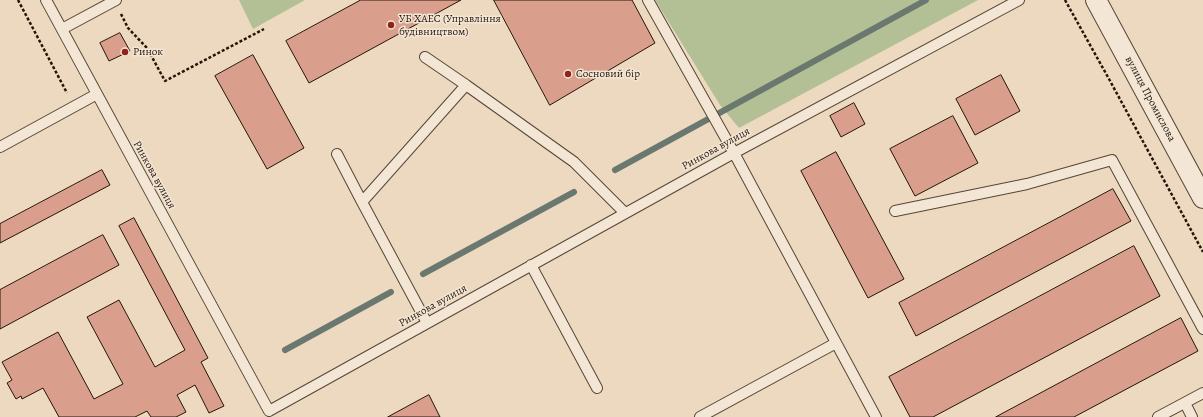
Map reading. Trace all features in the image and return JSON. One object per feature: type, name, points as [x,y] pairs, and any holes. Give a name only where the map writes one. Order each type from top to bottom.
[{"type":"street","name":"вулиця Промислова","points":[[1096,0],[1203,198]]},
{"type":"lane","name":"Ринкова вулиця","points":[[46,0],[270,414],[427,323],[625,213],[1019,0]]},
{"type":"lane","points":[[648,0],[720,127],[876,417]]},
{"type":"lane","points":[[62,29],[115,1]]},
{"type":"lane","points":[[425,56],[574,162],[625,213]]},
{"type":"lane","points":[[362,202],[466,85]]},
{"type":"lane","points":[[0,147],[97,94]]},
{"type":"lane","points":[[337,154],[427,323]]},
{"type":"lane","points":[[895,211],[1027,184],[1112,160],[1203,330]]},
{"type":"lane","points":[[531,265],[597,388]]},
{"type":"lane","points":[[700,417],[836,343]]},
{"type":"lane","points":[[1158,417],[1203,393]]},
{"type":"lane","points":[[1185,403],[1192,417]]},
{"type":"path","points":[[18,0],[74,106]]},
{"type":"path","points":[[1065,0],[1203,252]]},
{"type":"path","points":[[115,1],[128,28],[147,48],[165,81],[264,29]]},
{"type":"green space","points":[[239,0],[305,0],[253,29]]},
{"type":"green space","points":[[655,0],[978,0],[739,128],[720,105]]},
{"type":"building","points":[[361,0],[461,0],[309,83],[286,41]]},
{"type":"building","name":"Сосновий бір","points":[[494,0],[632,0],[655,43],[550,105]]},
{"type":"building","points":[[120,33],[130,51],[109,61],[100,43]]},
{"type":"building","points":[[253,55],[304,148],[267,169],[215,76]]},
{"type":"building","points":[[1001,75],[1020,111],[975,135],[956,99]]},
{"type":"building","points":[[854,103],[865,124],[841,137],[830,116]]},
{"type":"building","points":[[953,116],[978,163],[915,196],[890,149]]},
{"type":"building","points":[[836,152],[904,279],[868,298],[801,171]]},
{"type":"building","points":[[102,170],[110,185],[0,243],[0,224]]},
{"type":"building","points":[[1113,189],[1131,221],[916,336],[899,303]]},
{"type":"building","points":[[134,218],[208,358],[201,362],[224,406],[209,413],[195,385],[177,395],[186,412],[176,417],[151,417],[147,411],[135,417],[59,417],[43,388],[22,399],[21,396],[16,399],[7,383],[12,380],[2,362],[58,332],[94,399],[123,384],[87,317],[119,300],[155,367],[185,350],[119,226]]},
{"type":"building","points":[[103,235],[119,265],[0,329],[0,290]]},
{"type":"building","points":[[1134,246],[1160,296],[933,417],[910,417],[889,377]]},
{"type":"building","points":[[1181,318],[1198,351],[1074,417],[996,417]]},
{"type":"building","points":[[429,395],[440,417],[388,417]]},
{"type":"waterway","points":[[615,170],[926,0]]},
{"type":"waterway","points":[[423,274],[574,192]]},
{"type":"waterway","points":[[285,350],[391,292]]},
{"type":"place","name":"УБ ХАЕС (Управління будівництвом)","points":[[391,25]]},
{"type":"place","name":"Ринок","points":[[125,52]]},
{"type":"place","name":"Сосновий бір","points":[[568,74]]}]
